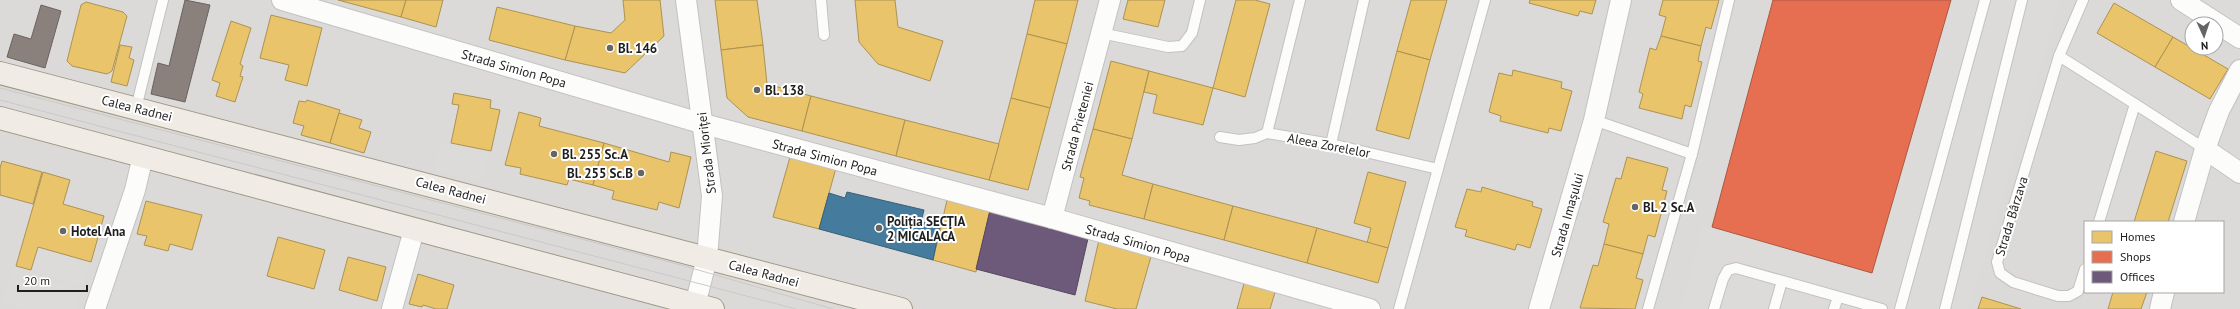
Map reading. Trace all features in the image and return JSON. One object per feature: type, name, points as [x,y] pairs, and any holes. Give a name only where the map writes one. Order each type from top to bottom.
[{"type":"main road","name":"Calea Radnei","points":[[0,73],[901,309]]},
{"type":"main road","points":[[0,118],[700,308]]},
{"type":"street","name":"Strada Simion Popa","points":[[282,0],[704,124],[1052,218],[1370,309]]},
{"type":"street","name":"Strada Mioriței","points":[[686,0],[704,124],[712,196],[707,258],[700,308]]},
{"type":"street","name":"Strada Prieteniei","points":[[1052,218],[1110,0]]},
{"type":"street","name":"Strada Imașului","points":[[1539,309],[1594,120],[1621,0]]},
{"type":"street","points":[[2181,0],[2203,6],[2240,38]]},
{"type":"street","points":[[2184,221],[2205,149],[2219,111],[2240,70]]},
{"type":"street","points":[[2205,149],[2240,173]]},
{"type":"street","points":[[95,309],[135,190],[143,156]]},
{"type":"street","points":[[392,309],[414,230]]},
{"type":"street","points":[[2160,309],[2164,293]]},
{"type":"lane","points":[[136,108],[162,0]]},
{"type":"lane","points":[[821,0],[824,35]]},
{"type":"lane","points":[[1101,34],[1168,46],[1182,46],[1192,33],[1200,0]]},
{"type":"lane","points":[[1267,133],[1300,0]]},
{"type":"lane","points":[[1331,144],[1364,0]]},
{"type":"lane","points":[[1399,309],[1485,0]]},
{"type":"lane","points":[[1648,309],[1692,154],[1729,0]]},
{"type":"lane","points":[[1900,309],[1985,0]]},
{"type":"lane","points":[[1945,309],[2022,0]]},
{"type":"lane","name":"Strada Bârzava","points":[[2084,0],[2059,56],[1997,262],[2000,273],[2013,282],[2058,296],[2069,296],[2078,291],[2084,272]]},
{"type":"lane","points":[[2059,56],[2205,149]]},
{"type":"lane","points":[[2099,221],[2135,104]]},
{"type":"lane","points":[[1594,120],[1692,154]]},
{"type":"lane","name":"Aleea Zorelelor","points":[[1220,137],[1239,140],[1255,138],[1267,133],[1331,144],[1438,169]]},
{"type":"lane","points":[[1714,309],[1723,278],[1728,270],[1736,268],[1882,309]]},
{"type":"lane","points":[[1774,309],[1782,281]]},
{"type":"lane","points":[[1834,309],[1838,297]]},
{"type":"shaded area","points":[[0,0],[2240,0],[2240,309],[0,309]]},
{"type":"shaded area","points":[[1951,0],[2060,0],[1969,309],[1681,309],[1703,225],[1872,272]]},
{"type":"shaded area","points":[[2169,0],[2240,0],[2240,43],[2224,33],[2224,16],[2196,16]]},
{"type":"shaded area","points":[[441,143],[488,153],[481,182],[435,171]]},
{"type":"shaded area","points":[[38,247],[91,262],[84,286],[31,270]]},
{"type":"shaded area","points":[[12,269],[81,289],[76,309],[23,309],[2,303]]},
{"type":"building: Homes","points":[[338,0],[406,0],[401,17]]},
{"type":"building: Homes","points":[[406,0],[443,0],[436,27],[401,17]]},
{"type":"building: Homes","name":"Bl. 146","points":[[623,0],[660,0],[664,36],[625,73],[565,60],[575,26],[611,33],[625,20]]},
{"type":"building: Homes","points":[[715,0],[757,0],[763,45],[721,50]]},
{"type":"building: Homes","points":[[855,0],[895,0],[898,27],[943,41],[930,81],[878,64],[859,42]]},
{"type":"building: Homes","points":[[1035,0],[1078,0],[1067,44],[1027,34]]},
{"type":"building: Homes","points":[[1128,0],[1165,0],[1158,27],[1123,19]]},
{"type":"building: Homes","points":[[1236,0],[1255,0],[1270,4],[1245,97],[1213,88]]},
{"type":"building: Homes","points":[[1411,0],[1447,0],[1430,60],[1397,51]]},
{"type":"building: Homes","points":[[1530,0],[1596,0],[1592,14],[1580,11],[1578,16],[1529,3]]},
{"type":"building: Homes","points":[[1663,0],[1719,0],[1711,29],[1706,27],[1701,46],[1661,36],[1666,17],[1659,15]]},
{"type":"building: Homes","points":[[86,2],[123,12],[127,16],[112,71],[107,74],[72,66],[67,61],[81,5]]},
{"type":"building: Homes","points":[[2114,3],[2173,37],[2155,67],[2097,33]]},
{"type":"building: Homes","points":[[497,7],[575,26],[565,60],[489,40]]},
{"type":"building: Homes","points":[[271,15],[322,28],[307,86],[285,80],[289,65],[260,58]]},
{"type":"building: Homes","points":[[231,21],[251,28],[240,64],[243,66],[240,76],[243,77],[235,102],[216,96],[220,83],[212,80]]},
{"type":"building: Homes","points":[[1027,34],[1067,44],[1050,108],[1011,98]]},
{"type":"building: Homes","points":[[1661,36],[1701,46],[1698,61],[1702,62],[1691,107],[1685,105],[1682,119],[1639,108],[1643,94],[1639,92],[1650,48],[1656,50]]},
{"type":"building: Homes","points":[[2173,37],[2184,43],[2184,56],[2206,56],[2228,69],[2210,99],[2155,67]]},
{"type":"building: Homes","points":[[120,45],[132,47],[129,58],[134,60],[127,86],[111,82]]},
{"type":"building: Homes","name":"Bl. 138","points":[[763,45],[767,84],[811,96],[802,131],[748,117],[727,98],[721,50]]},
{"type":"building: Homes","points":[[1397,51],[1430,60],[1409,139],[1376,130]]},
{"type":"building: Homes","points":[[1111,61],[1149,71],[1132,139],[1093,129]]},
{"type":"building: Homes","points":[[1513,70],[1562,82],[1561,88],[1572,91],[1561,131],[1549,128],[1548,133],[1500,121],[1501,116],[1489,112],[1499,73],[1512,76]]},
{"type":"building: Homes","points":[[1149,71],[1213,88],[1203,125],[1153,113],[1157,95],[1144,92]]},
{"type":"building: Homes","points":[[454,93],[491,100],[490,108],[500,110],[491,151],[451,143],[459,105],[452,104]]},
{"type":"building: Homes","points":[[811,96],[905,120],[896,156],[802,131]]},
{"type":"building: Homes","points":[[1011,98],[1050,108],[1028,190],[989,180]]},
{"type":"building: Homes","points":[[307,100],[340,110],[330,143],[301,135],[304,126],[293,123],[299,101],[306,102]]},
{"type":"building: Homes","name":"Bl. 255 Sc.A","points":[[519,112],[541,118],[539,126],[604,143],[593,185],[569,179],[567,185],[520,174],[521,168],[505,165]]},
{"type":"building: Homes","points":[[339,113],[362,120],[359,128],[371,132],[364,153],[330,143]]},
{"type":"building: Homes","points":[[905,120],[999,144],[989,180],[896,156]]},
{"type":"building: Homes","points":[[1093,129],[1132,139],[1122,175],[1153,184],[1144,219],[1089,205],[1090,201],[1079,198],[1084,178],[1080,177]]},
{"type":"building: Homes","name":"Bl. 255 Sc.B","points":[[604,143],[669,162],[671,152],[691,157],[679,208],[659,202],[657,210],[612,199],[614,191],[593,185]]},
{"type":"building: Homes","points":[[2156,151],[2187,161],[2168,221],[2134,221]]},
{"type":"building: Homes","points":[[790,157],[836,168],[819,229],[773,217]]},
{"type":"building: Homes","name":"Bl. 2 Sc.A","points":[[1627,157],[1668,168],[1662,190],[1667,191],[1655,237],[1648,235],[1643,254],[1604,244],[1609,224],[1603,222],[1616,178],[1621,179]]},
{"type":"building: Homes","points":[[2,161],[42,172],[33,204],[0,195],[0,168]]},
{"type":"building: Homes","name":"Hotel Ana","points":[[43,172],[70,180],[63,204],[104,216],[91,262],[38,247],[31,270],[16,266]]},
{"type":"building: Homes","points":[[1368,172],[1406,182],[1388,248],[1367,243],[1371,228],[1354,223]]},
{"type":"building: Homes","points":[[1153,184],[1233,206],[1224,240],[1144,219]]},
{"type":"building: Homes","points":[[1482,187],[1533,202],[1532,206],[1542,209],[1530,248],[1517,244],[1515,250],[1465,236],[1467,230],[1455,227],[1467,189],[1481,192]]},
{"type":"building: Homes","points":[[948,196],[991,206],[976,272],[933,260]]},
{"type":"building: Homes","points":[[146,201],[202,215],[192,250],[170,244],[168,251],[144,245],[147,236],[137,234]]},
{"type":"building: Homes","points":[[1233,206],[1317,228],[1307,263],[1224,240]]},
{"type":"building: Homes","points":[[1317,228],[1388,248],[1378,283],[1307,263]]},
{"type":"building: Homes","points":[[278,237],[325,250],[314,289],[267,276]]},
{"type":"building: Homes","points":[[1099,240],[1152,253],[1136,309],[1117,309],[1085,301]]},
{"type":"building: Homes","points":[[1604,244],[1643,254],[1636,278],[1643,280],[1635,309],[1580,308],[1593,265],[1598,266]]},
{"type":"building: Homes","points":[[348,257],[386,267],[377,301],[339,290]]},
{"type":"building: Homes","points":[[418,274],[454,285],[447,309],[436,309],[423,305],[422,307],[409,304]]},
{"type":"building: Homes","points":[[1245,280],[1276,289],[1270,309],[1237,309]]},
{"type":"building: Homes","points":[[2113,293],[2147,293],[2141,309],[2108,309]]},
{"type":"building: Homes","points":[[1982,297],[2021,309],[1978,309]]},
{"type":"building: Shops","points":[[1773,0],[1951,0],[1872,273],[1712,227]]},
{"type":"building: Offices","points":[[991,206],[1089,234],[1075,295],[976,269]]},
{"type":"building: Public","name":"Poliția SECŢIA 2 MICALACA","points":[[847,192],[924,210],[921,222],[940,226],[933,260],[819,229],[829,193],[845,198]]},
{"type":"building: Industry","points":[[185,0],[210,5],[185,102],[151,94],[158,63],[169,66]]},
{"type":"building: Industry","points":[[41,5],[61,11],[45,68],[7,57],[14,34],[31,39]]},
{"type":"tram line","points":[[0,88],[681,265],[833,309]]},
{"type":"tram line","points":[[0,100],[796,309]]},
{"type":"place","name":"Bl. 146","points":[[610,48]]},
{"type":"place","name":"Bl. 138","points":[[757,90]]},
{"type":"place","name":"Bl. 255 Sc.A","points":[[554,154]]},
{"type":"place","name":"Bl. 255 Sc.B","points":[[641,173]]},
{"type":"place","name":"Bl. 2 Sc.A","points":[[1635,207]]},
{"type":"place","name":"Poliția SECŢIA 2 MICALACA","points":[[879,228]]},
{"type":"place","name":"Hotel Ana","points":[[63,231]]}]
